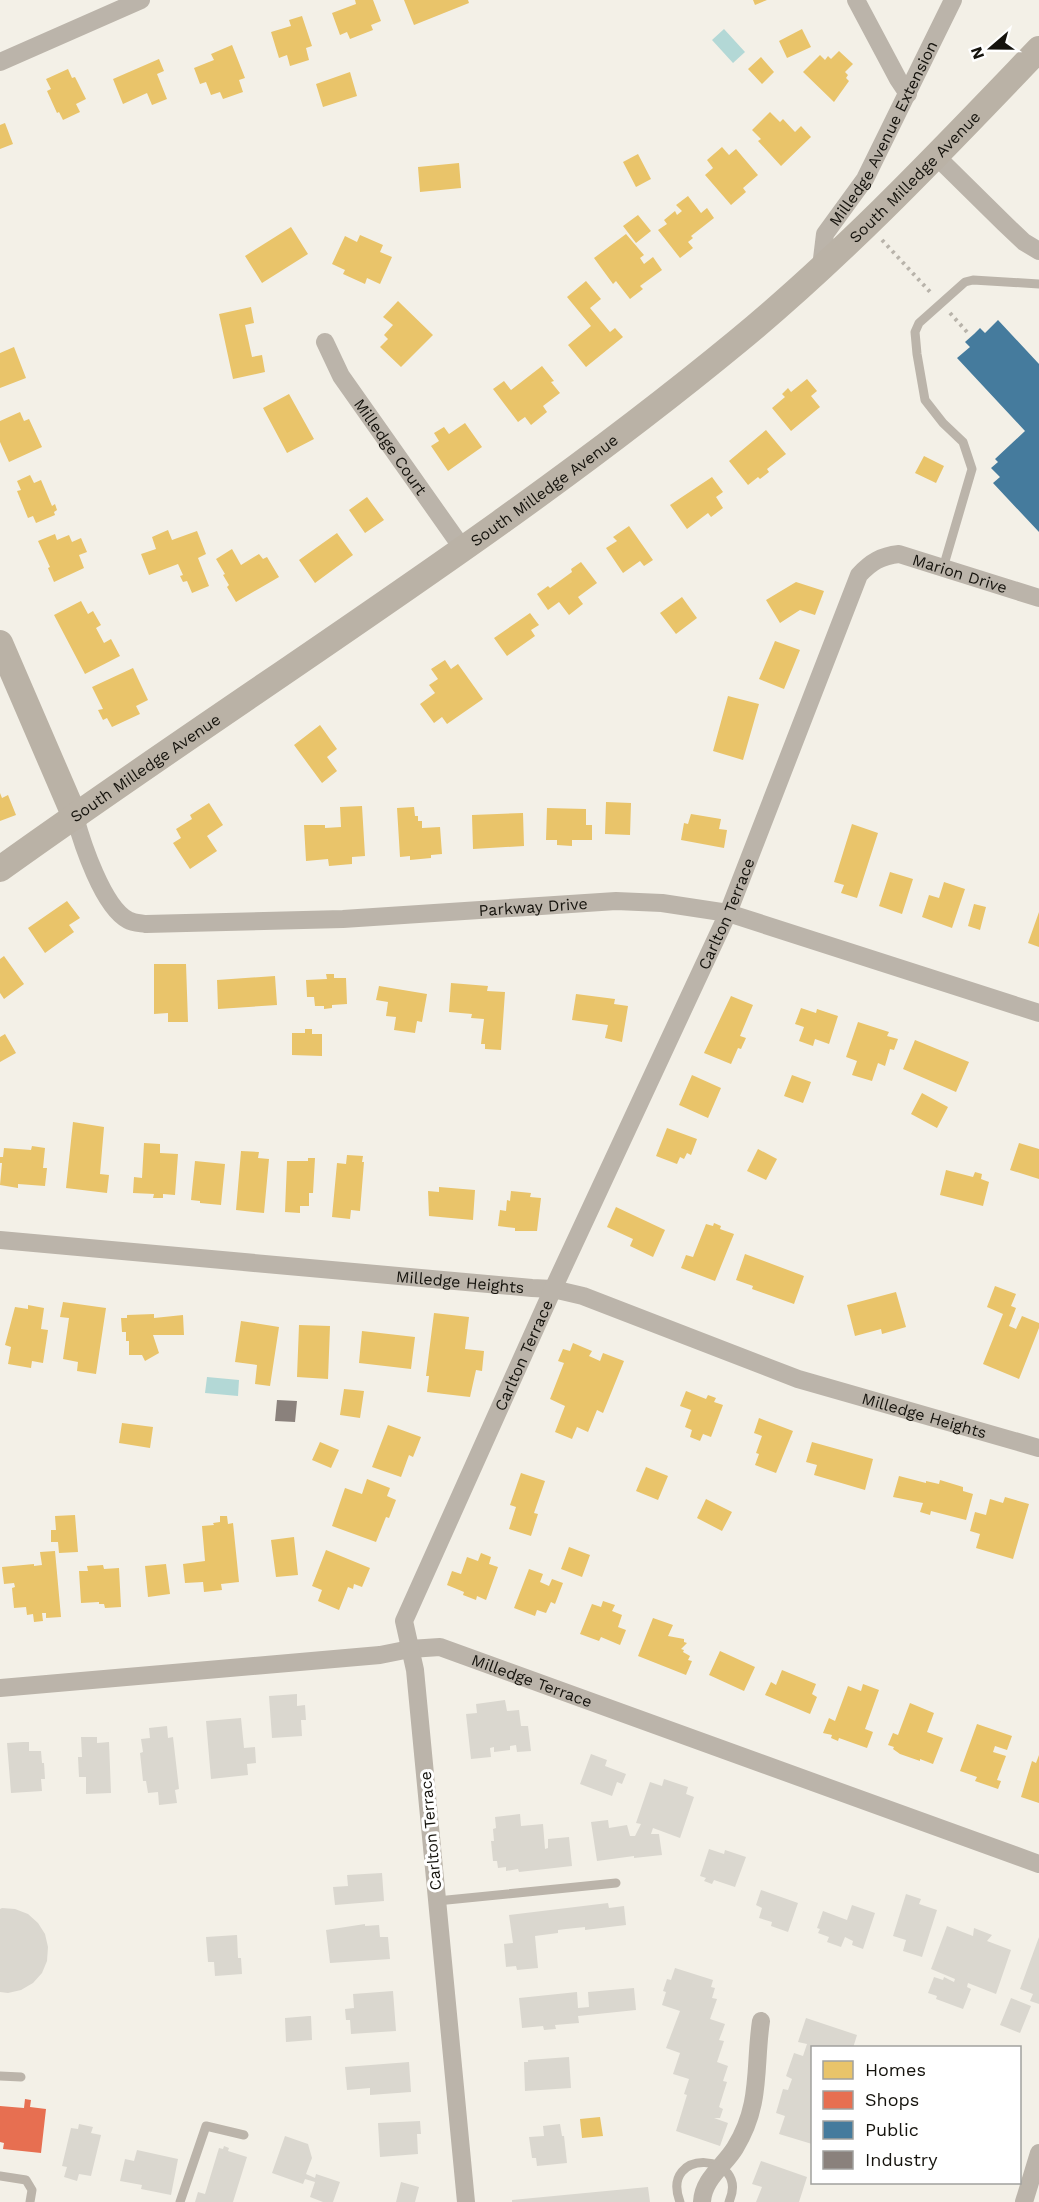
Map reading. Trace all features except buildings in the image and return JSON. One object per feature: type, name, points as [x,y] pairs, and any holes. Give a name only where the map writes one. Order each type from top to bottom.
[{"type":"main road","name":"South Milledge Avenue","points":[[0,869],[463,549],[635,424],[740,339],[821,267],[936,156],[1039,49]]},
{"type":"main road","points":[[0,643],[75,817]]},
{"type":"street","points":[[0,62],[141,0]]},
{"type":"street","points":[[856,0],[908,94]]},
{"type":"street","name":"Milledge Avenue Extension","points":[[821,267],[825,234],[864,179],[953,0]]},
{"type":"street","points":[[936,156],[1024,242],[1039,251]]},
{"type":"street","name":"Milledge Court","points":[[325,342],[341,376],[463,549]]},
{"type":"street","name":"Marion Drive","points":[[879,558],[899,554],[1039,598]]},
{"type":"street","name":"Carlton Terrace","points":[[466,2202],[415,1670],[404,1621],[553,1289],[728,913],[859,575],[879,558]]},
{"type":"street","name":"Parkway Drive","points":[[75,817],[83,849],[103,890],[118,913],[128,921],[146,924],[343,919],[616,901],[662,903],[728,913],[1039,1013]]},
{"type":"street","name":"Milledge Heights","points":[[0,1240],[553,1289],[583,1296],[798,1379],[1039,1448]]},
{"type":"street","name":"Milledge Terrace","points":[[0,1688],[380,1655],[410,1649],[440,1647],[1039,1864]]},
{"type":"street","points":[[702,2202],[708,2180],[737,2145],[753,2105],[757,2090],[757,2058],[761,2021]]},
{"type":"street","points":[[1023,2202],[1039,2152]]},
{"type":"lane","points":[[943,568],[972,469],[963,442],[943,423],[925,400],[916,354],[915,332],[919,323],[965,282],[973,279],[1039,284]]},
{"type":"lane","points":[[436,1901],[616,1883]]},
{"type":"lane","points":[[0,2076],[21,2077]]},
{"type":"lane","points":[[180,2202],[206,2126],[244,2135]]},
{"type":"lane","points":[[680,2202],[677,2183],[686,2168],[703,2161],[712,2162],[727,2173],[732,2191],[729,2202]]},
{"type":"lane","points":[[0,2176],[26,2180],[32,2190],[30,2202]]},
{"type":"path","points":[[880,237],[936,298]]},
{"type":"path","points":[[945,308],[967,332]]},
{"type":"water","points":[[724,29],[745,52],[733,63],[712,40]]},
{"type":"water","points":[[207,1377],[239,1380],[238,1396],[205,1393]]}]
